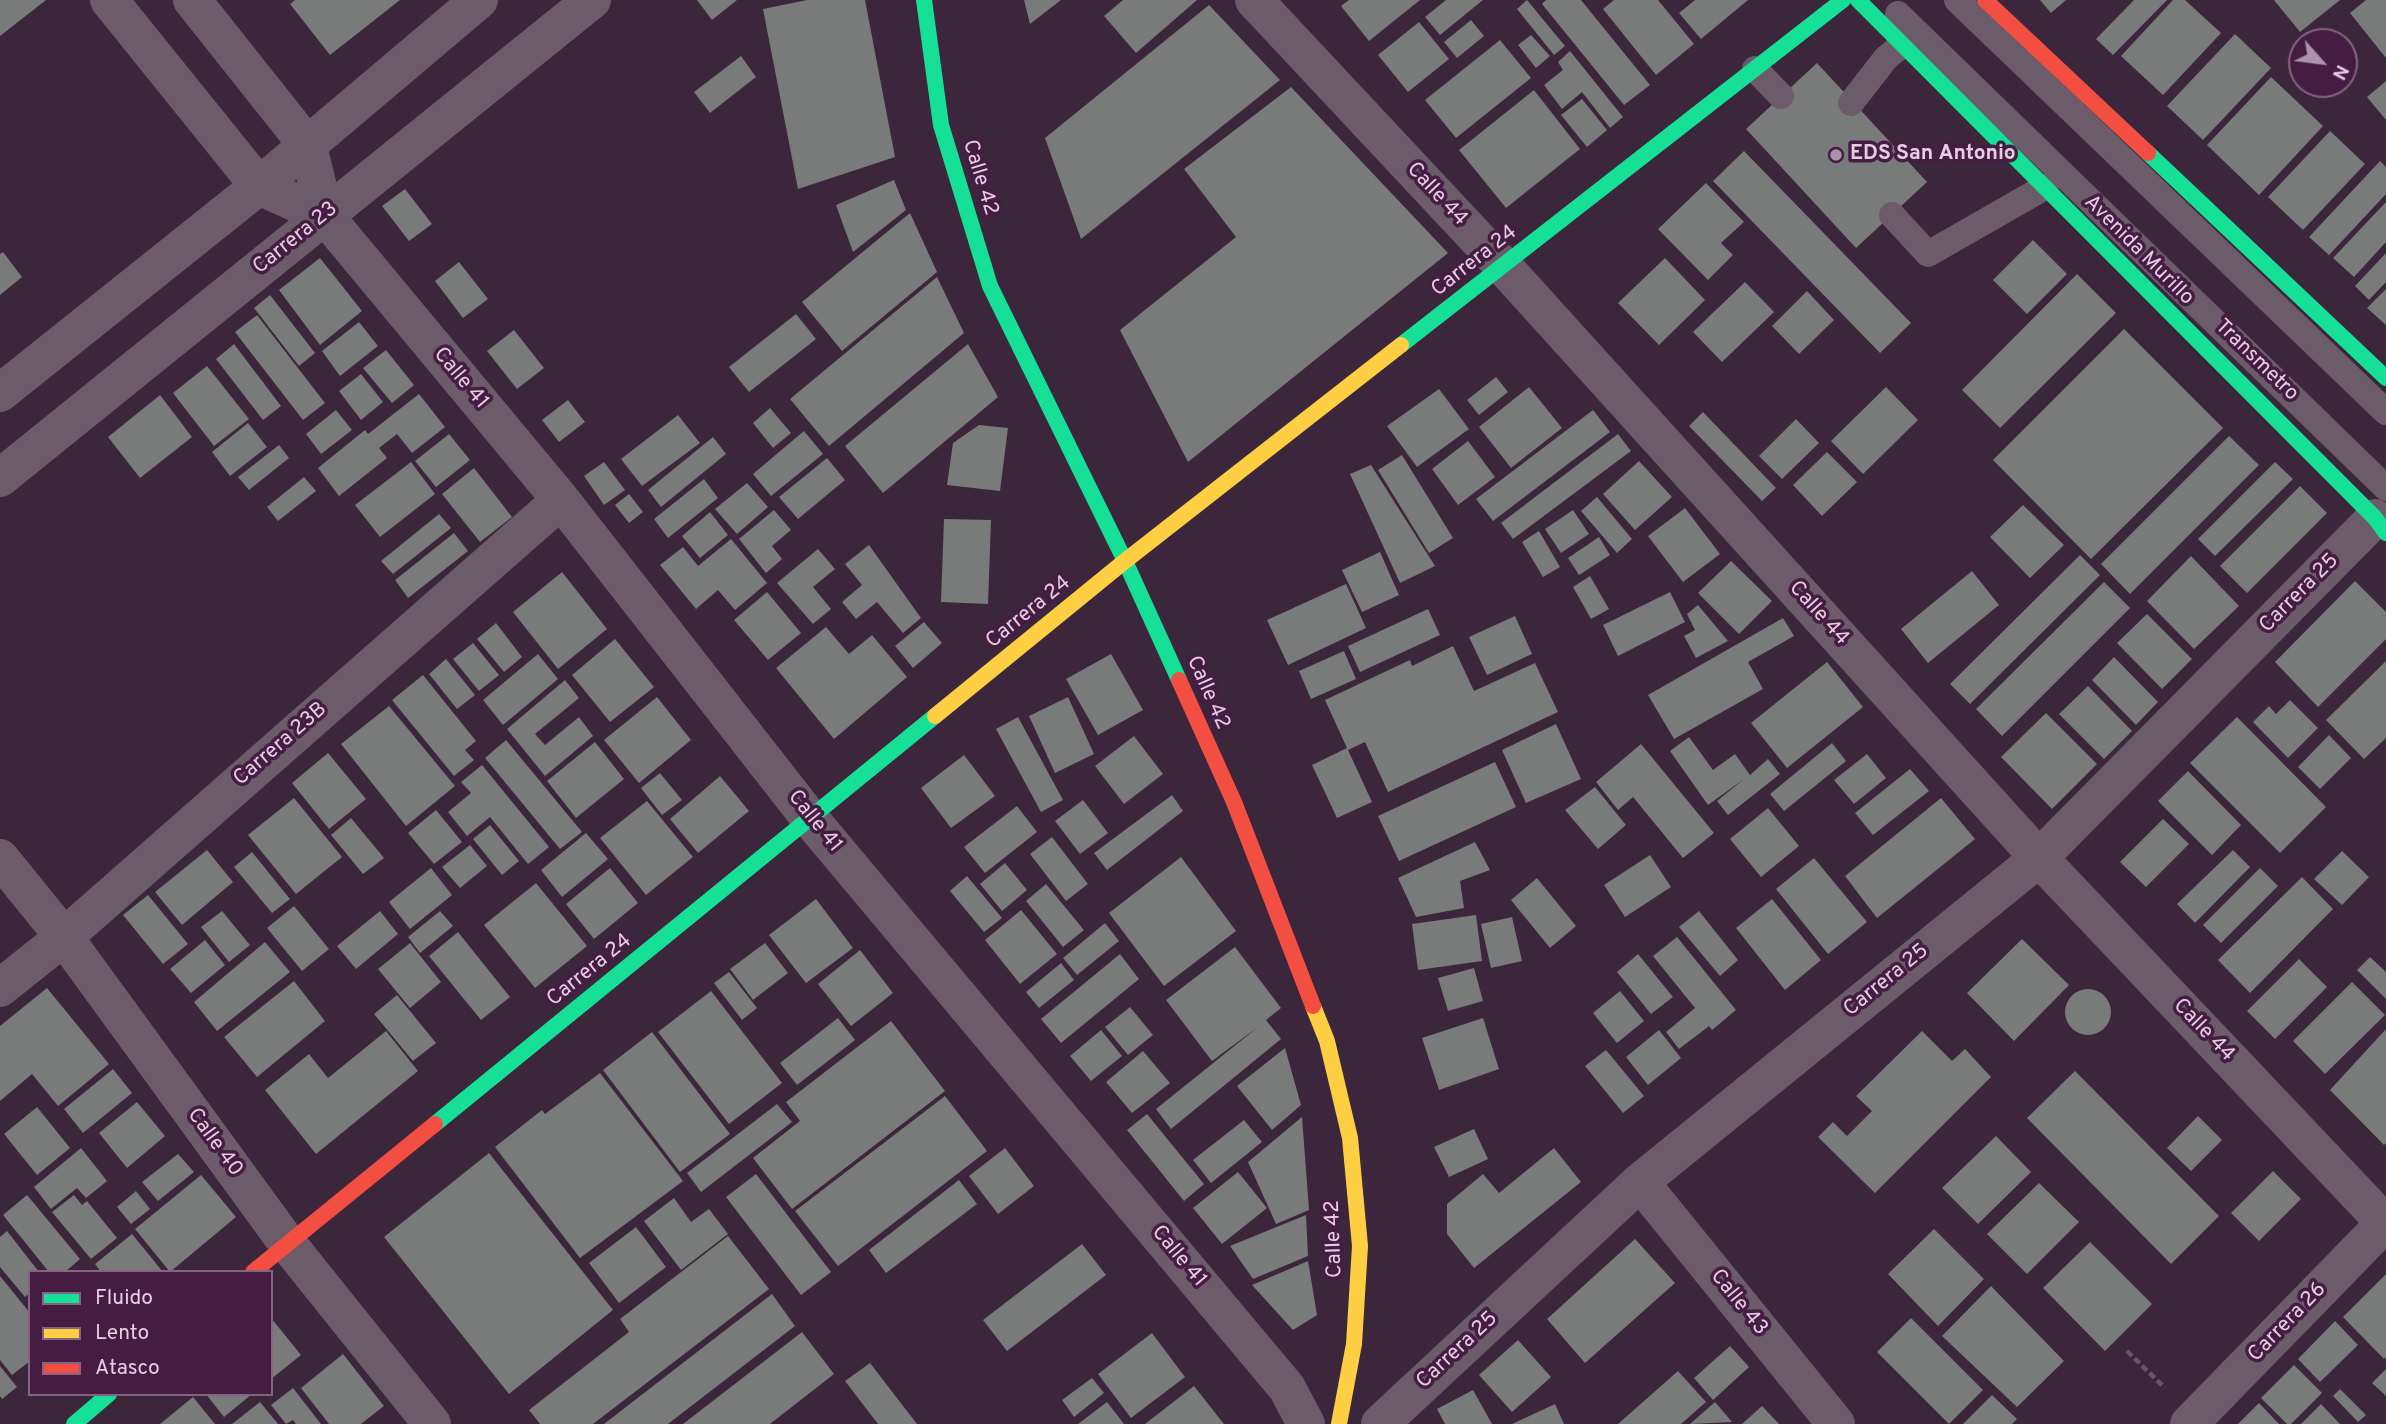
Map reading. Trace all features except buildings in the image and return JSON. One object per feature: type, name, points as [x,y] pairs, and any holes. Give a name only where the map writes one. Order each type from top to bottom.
[{"type":"main road","name":"Calle 42","points":[[924,0],[941,125],[990,286],[1125,561],[1234,802],[1327,1041],[1350,1138],[1360,1246],[1354,1344],[1339,1424]]},
{"type":"main road","name":"Carrera 24","points":[[255,1270],[811,820],[1125,561],[1843,0]]},
{"type":"main road","name":"Avenida Murillo","points":[[1858,0],[2045,187],[2382,513]]},
{"type":"main road","points":[[1985,0],[2386,377]]},
{"type":"main road","points":[[74,1424],[107,1396]]},
{"type":"street","name":"Calle 41","points":[[109,0],[259,186],[325,216],[561,500],[811,820],[1287,1388],[1306,1424]]},
{"type":"street","name":"Calle 41","points":[[192,0],[308,145],[325,216]]},
{"type":"street","points":[[0,393],[259,186],[479,0]]},
{"type":"street","name":"Carrera 23","points":[[0,478],[592,0]]},
{"type":"street","name":"Calle 44","points":[[1254,0],[1503,267],[2039,858],[2386,1223]]},
{"type":"street","name":"Carrera 23B","points":[[0,988],[64,937],[561,500]]},
{"type":"street","name":"Carrera 25","points":[[1380,1424],[1640,1182],[2039,858],[2382,513]]},
{"type":"street","name":"Calle 40","points":[[0,858],[64,937],[287,1243],[432,1424]]},
{"type":"street","name":"Calle 43","points":[[1640,1182],[1836,1424]]},
{"type":"street","name":"Carrera 26","points":[[2192,1421],[2386,1223]]},
{"type":"lane","name":"Transmetro","points":[[1885,0],[2382,513]]},
{"type":"lane","points":[[1957,0],[2386,412]]},
{"type":"lane","points":[[1851,103],[1886,58],[1902,44]]},
{"type":"lane","points":[[1755,69],[1780,96]]},
{"type":"lane","points":[[1892,215],[1928,254],[2045,187]]},
{"type":"path","points":[[2127,1351],[2192,1421]]},
{"type":"traffic: fast","points":[[924,0],[941,125],[990,286],[1125,561],[1179,680]]},
{"type":"traffic: fast","points":[[1401,345],[1843,0]]},
{"type":"traffic: fast","points":[[1858,0],[2375,518],[2386,533]]},
{"type":"traffic: fast","points":[[2148,153],[2386,378]]},
{"type":"traffic: fast","points":[[435,1124],[935,716]]},
{"type":"traffic: fast","points":[[74,1424],[107,1396]]},
{"type":"traffic: slow","points":[[935,716],[1125,561],[1401,345]]},
{"type":"traffic: slow","points":[[1313,1006],[1327,1041],[1350,1138],[1360,1246],[1354,1344],[1339,1424]]},
{"type":"traffic: jam","points":[[1985,0],[2148,153]]},
{"type":"traffic: jam","points":[[1179,680],[1234,802],[1313,1006]]},
{"type":"traffic: jam","points":[[255,1270],[435,1124]]},
{"type":"place","name":"EDS San Antonio","points":[[1836,155]]}]
